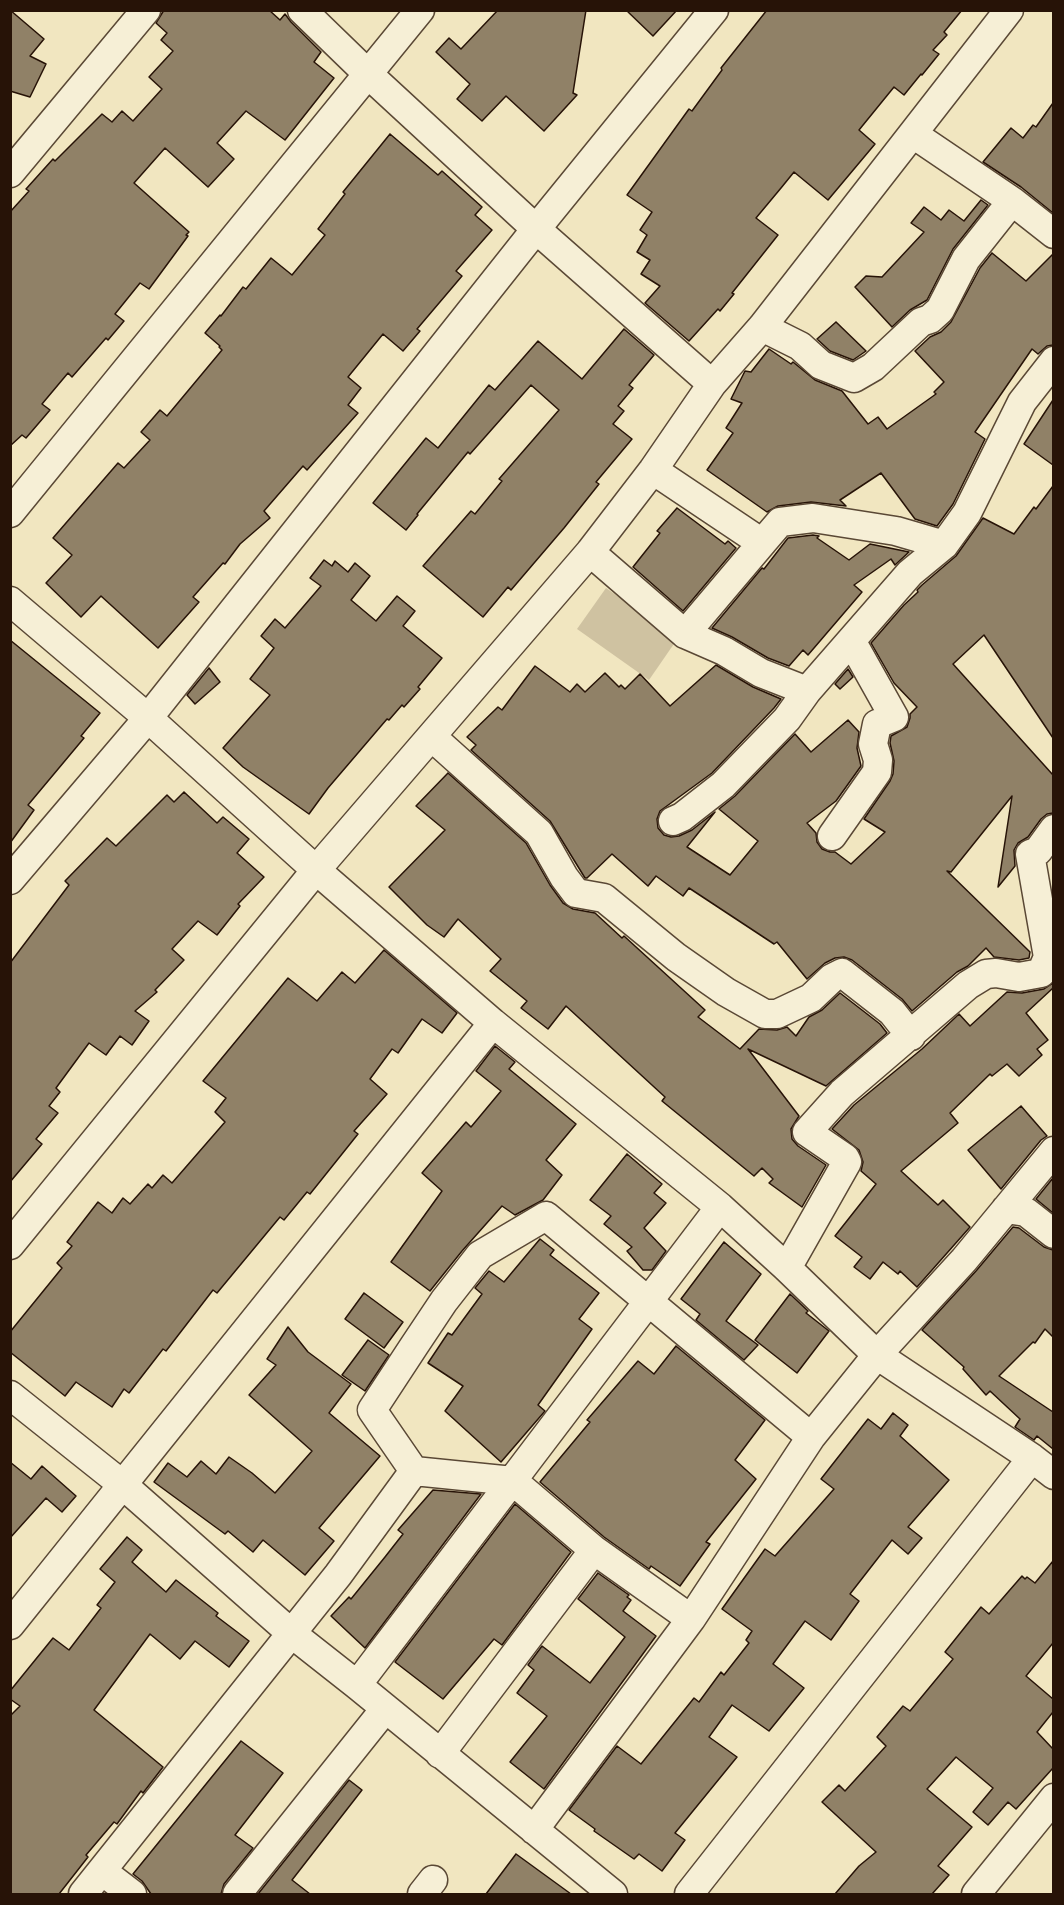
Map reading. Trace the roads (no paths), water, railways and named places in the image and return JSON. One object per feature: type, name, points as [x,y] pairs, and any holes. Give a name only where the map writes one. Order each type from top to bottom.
[{"type":"street","points":[[10,173],[146,10]]},
{"type":"street","points":[[303,10],[368,74],[536,229],[712,384]]},
{"type":"street","points":[[10,513],[420,10]]},
{"type":"street","points":[[10,880],[148,718],[536,229],[714,10]]},
{"type":"street","points":[[10,1245],[316,870],[590,552],[652,470],[712,384],[762,327],[1009,10]]},
{"type":"street","points":[[913,134],[1012,201],[1053,234]]},
{"type":"street","points":[[762,327],[800,346],[821,365],[854,378],[873,367],[921,322],[930,319],[940,310],[966,259],[1012,201]]},
{"type":"street","points":[[673,821],[682,817],[723,786],[787,719],[807,692],[910,573],[945,545],[967,513],[1022,402],[1053,361]]},
{"type":"street","points":[[652,470],[762,543]]},
{"type":"street","points":[[685,634],[780,522],[813,518],[896,531],[945,545]]},
{"type":"street","points":[[590,552],[685,634],[724,651],[761,674],[807,692]]},
{"type":"street","points":[[10,601],[148,718],[316,870],[493,1023],[720,1207],[877,1355],[1043,1466],[689,1894]]},
{"type":"street","points":[[832,836],[877,772],[878,760],[873,744],[877,723],[894,717],[852,642]]},
{"type":"street","points":[[432,736],[540,833],[564,876],[576,892],[604,898],[676,957],[726,992],[765,1014],[777,1014],[811,998],[832,978],[842,973],[892,1012],[911,1036]]},
{"type":"street","points":[[787,1268],[847,1162],[845,1158],[807,1132],[842,1093],[968,985],[986,974],[996,973],[1019,977],[1041,973],[1048,957],[1030,854],[1038,851],[1053,829]]},
{"type":"street","points":[[10,1625],[493,1023]]},
{"type":"street","points":[[534,1830],[691,1619],[811,1437],[877,1355],[964,1260],[1053,1151]]},
{"type":"street","points":[[357,1685],[720,1207]]},
{"type":"street","points":[[1006,1209],[1026,1212],[1053,1234]]},
{"type":"street","points":[[691,1619],[594,1550],[513,1481],[414,1471],[372,1410],[444,1300],[480,1256],[546,1216],[811,1437]]},
{"type":"street","points":[[10,1395],[123,1485],[291,1633],[613,1894]]},
{"type":"street","points":[[83,1894],[338,1575],[414,1471]]},
{"type":"street","points":[[440,1754],[594,1550]]},
{"type":"street","points":[[237,1894],[385,1709]]},
{"type":"street","points":[[976,1894],[1053,1798]]},
{"type":"street","points":[[102,1871],[132,1894]]}]
